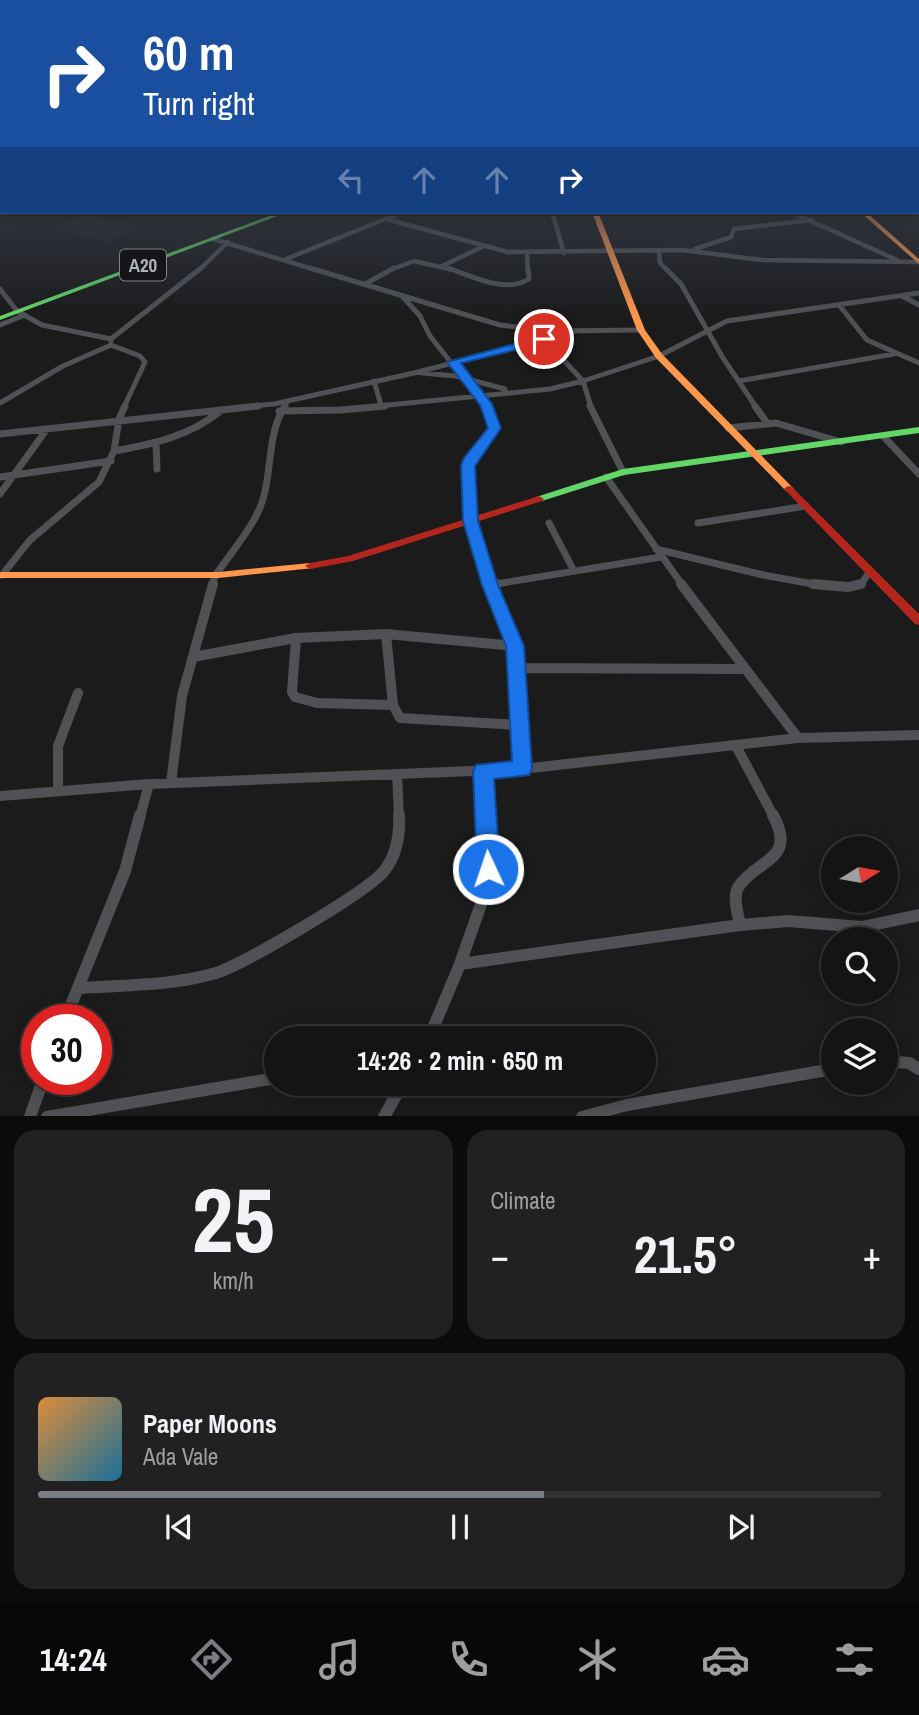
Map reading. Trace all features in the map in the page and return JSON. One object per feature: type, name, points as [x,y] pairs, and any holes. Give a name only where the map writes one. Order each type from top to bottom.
[{"type":"street","name":"A20","points":[[0,318],[21,313],[277,215]]},
{"type":"street","points":[[285,260],[396,215]]},
{"type":"street","points":[[553,215],[565,253]]},
{"type":"street","points":[[596,215],[641,330],[659,356],[918,620]]},
{"type":"street","points":[[800,215],[901,262]]},
{"type":"street","points":[[866,215],[919,262]]},
{"type":"street","points":[[386,219],[482,247],[527,254],[682,250],[702,247],[731,237],[734,229],[812,220]]},
{"type":"street","points":[[213,239],[500,325],[529,330],[573,332],[641,330]]},
{"type":"street","points":[[0,403],[111,342],[214,258],[228,242]]},
{"type":"street","points":[[440,267],[482,247]]},
{"type":"street","points":[[682,250],[762,260],[919,262]]},
{"type":"street","points":[[659,251],[660,263],[681,284],[749,400],[767,423]]},
{"type":"street","points":[[365,284],[411,262],[502,284],[521,285],[529,279],[527,254]]},
{"type":"street","points":[[0,289],[21,313],[52,328],[93,333],[140,356],[145,362],[119,419],[111,461],[94,487],[30,540],[1,575]]},
{"type":"street","points":[[279,411],[381,405],[550,389],[659,356],[706,330],[734,320],[919,293]]},
{"type":"street","points":[[402,296],[422,318],[429,334],[486,404],[494,428],[468,466],[471,521],[490,585],[515,646],[522,769]]},
{"type":"street","points":[[902,296],[919,305]]},
{"type":"street","points":[[839,305],[867,340],[919,363]]},
{"type":"street","points":[[0,325],[21,313]]},
{"type":"street","points":[[529,330],[544,339],[583,381],[589,403],[623,472]]},
{"type":"street","points":[[0,435],[119,419],[286,402],[414,373],[573,332]]},
{"type":"street","points":[[739,381],[825,369],[894,354]]},
{"type":"street","points":[[414,373],[466,378],[512,391]]},
{"type":"street","points":[[373,381],[381,405]]},
{"type":"street","points":[[171,783],[182,696],[215,576],[259,511],[279,411],[286,402]]},
{"type":"street","points":[[114,451],[156,444],[197,430],[222,410]]},
{"type":"street","points":[[728,428],[767,423],[784,425],[842,442]]},
{"type":"street","points":[[0,494],[47,429]]},
{"type":"street","points":[[1,575],[215,576],[305,569],[338,562],[623,472],[919,430]]},
{"type":"street","points":[[18,434],[35,443]]},
{"type":"street","points":[[884,437],[919,474]]},
{"type":"street","points":[[156,444],[157,469]]},
{"type":"street","points":[[0,477],[111,461]]},
{"type":"street","points":[[606,477],[659,553],[798,738]]},
{"type":"street","points":[[698,523],[806,506]]},
{"type":"street","points":[[549,523],[574,570]]},
{"type":"street","points":[[490,585],[659,553],[821,586],[852,587],[862,584],[870,571]]},
{"type":"street","points":[[193,657],[296,638],[386,634],[515,646]]},
{"type":"street","points":[[386,634],[396,715],[406,720],[519,725]]},
{"type":"street","points":[[296,638],[292,692],[295,697],[317,703],[393,705]]},
{"type":"street","points":[[518,667],[745,669]]},
{"type":"street","points":[[58,791],[58,746],[78,693]]},
{"type":"street","points":[[0,796],[149,784],[522,769],[798,738],[919,735]]},
{"type":"street","points":[[736,746],[782,832],[778,853],[738,887],[736,898],[740,925]]},
{"type":"street","points":[[434,1026],[486,890],[488,869],[484,771]]},
{"type":"street","points":[[78,988],[176,982],[218,972],[252,956],[375,881],[390,867],[399,845],[397,774]]},
{"type":"street","points":[[72,1004],[125,871],[149,784]]},
{"type":"street","points":[[460,964],[740,925],[788,920],[862,927],[919,915]]},
{"type":"street","points":[[898,1062],[909,1063],[919,1069]]},
{"type":"street","points":[[583,1116],[629,1111],[821,1071]]},
{"type":"street","points":[[47,1116],[264,1080]]},
{"type":"street","points":[[30,1116],[38,1095]]},
{"type":"street","points":[[384,1116],[396,1096]]},
{"type":"shaded area","points":[[83,215],[143,227],[107,242],[49,228]]},
{"type":"traffic: fast","points":[[0,318],[277,215]]},
{"type":"traffic: fast","points":[[539,499],[623,472],[919,430]]},
{"type":"traffic: slow","points":[[596,215],[641,330],[659,356],[789,489]]},
{"type":"traffic: slow","points":[[866,215],[919,262]]},
{"type":"traffic: slow","points":[[0,575],[219,575],[310,566]]},
{"type":"traffic: jam","points":[[789,489],[919,621]]},
{"type":"traffic: jam","points":[[310,566],[349,559],[539,499]]},
{"type":"route","points":[[488,869],[484,771],[522,769],[518,667],[515,646],[490,585],[471,521],[468,466],[494,428],[486,404],[453,362],[544,339]]}]
